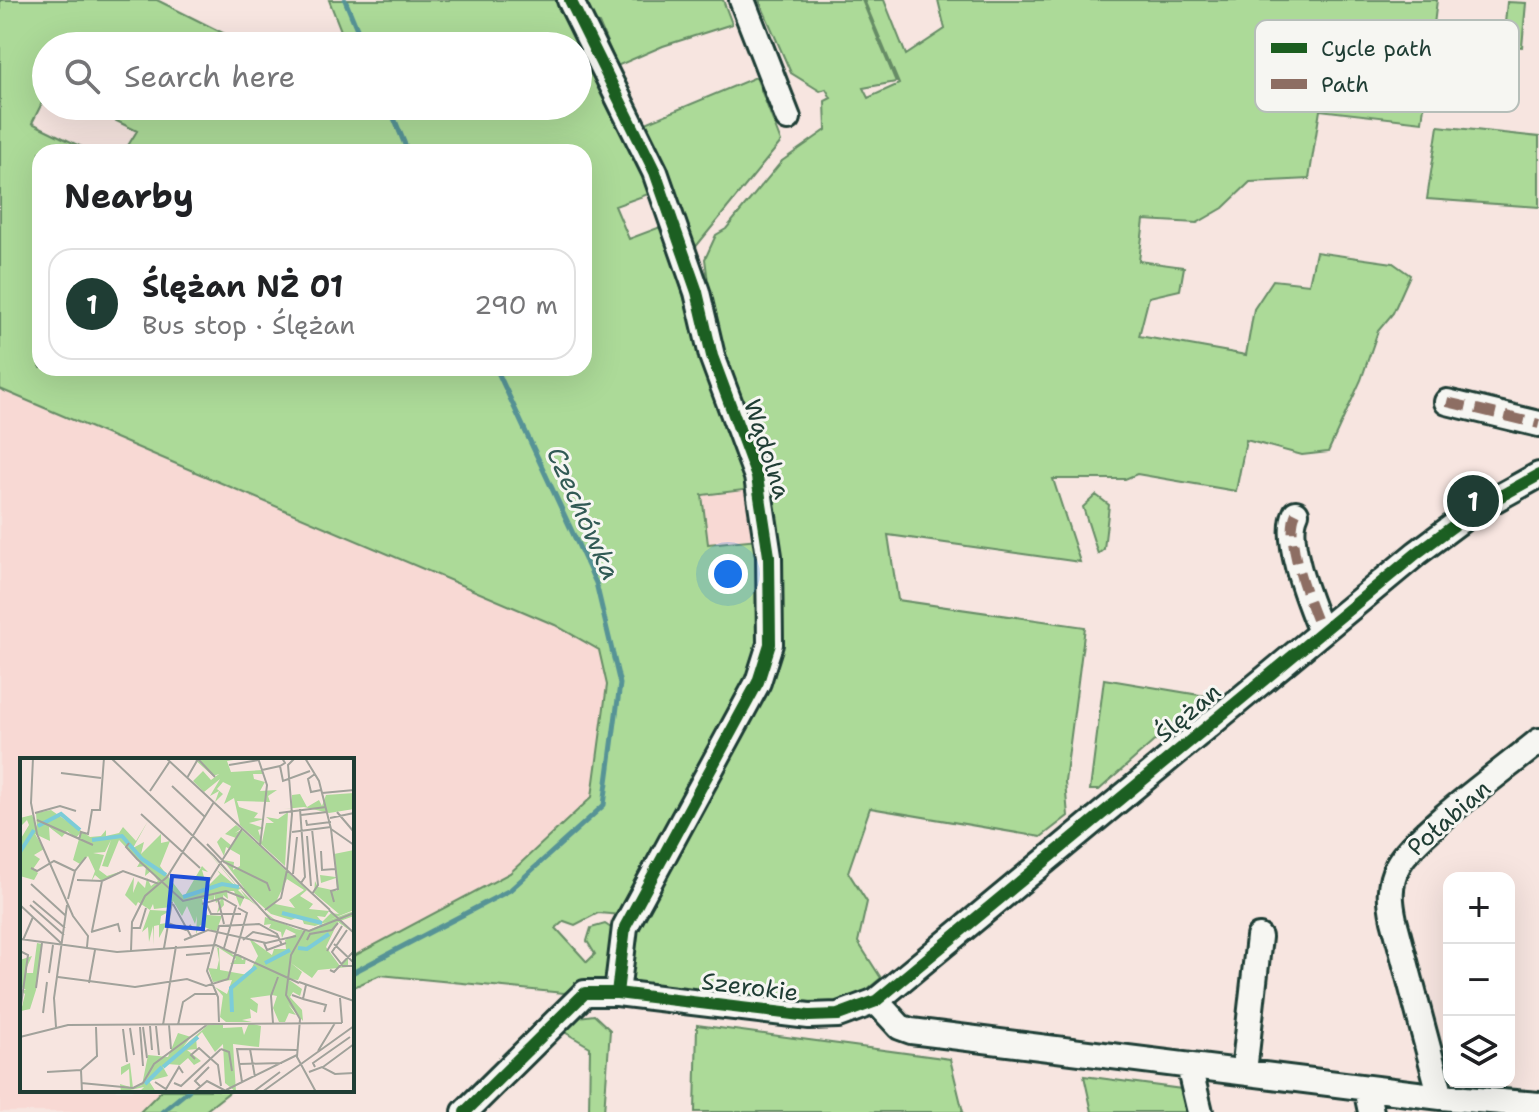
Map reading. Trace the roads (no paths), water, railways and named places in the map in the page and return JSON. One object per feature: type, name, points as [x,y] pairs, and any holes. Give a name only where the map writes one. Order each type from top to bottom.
[{"type":"street","name":"Wądolna","points":[[570,0],[586,32]]},
{"type":"street","points":[[742,0],[788,118]]},
{"type":"street","name":"Wądolna","points":[[592,45],[655,172],[697,292],[712,356],[757,477],[769,556],[770,644],[758,682],[625,927],[617,993]]},
{"type":"street","points":[[1447,402],[1539,424]]},
{"type":"street","name":"Ślężan","points":[[876,1001],[1448,529],[1539,475]]},
{"type":"street","points":[[1296,513],[1290,525],[1292,541],[1321,632]]},
{"type":"street","name":"Połabian","points":[[1441,1097],[1394,920],[1390,891],[1393,876],[1399,863],[1423,837],[1539,741]]},
{"type":"street","points":[[1244,1072],[1259,937]]},
{"type":"street","points":[[465,1112],[579,996],[592,992],[617,993]]},
{"type":"street","name":"Szerokie","points":[[617,993],[809,1016],[838,1015],[876,1001]]},
{"type":"street","points":[[876,1001],[900,1027],[911,1031],[1441,1097],[1539,1105]]},
{"type":"street","points":[[1189,1066],[1200,1112]]},
{"type":"street","points":[[1366,1088],[1371,1112]]},
{"type":"waterway","name":"Czechówka","points":[[345,0],[358,32]]},
{"type":"waterway","name":"Czechówka","points":[[395,120],[405,144]]},
{"type":"waterway","name":"Czechówka","points":[[354,972],[510,890],[604,805],[620,684],[596,583],[500,376]]},
{"type":"waterway","name":"Czechówka","points":[[162,1112],[187,1092]]},
{"type":"place","name":"Ślężan NŻ 01","points":[[1473,501]]}]
